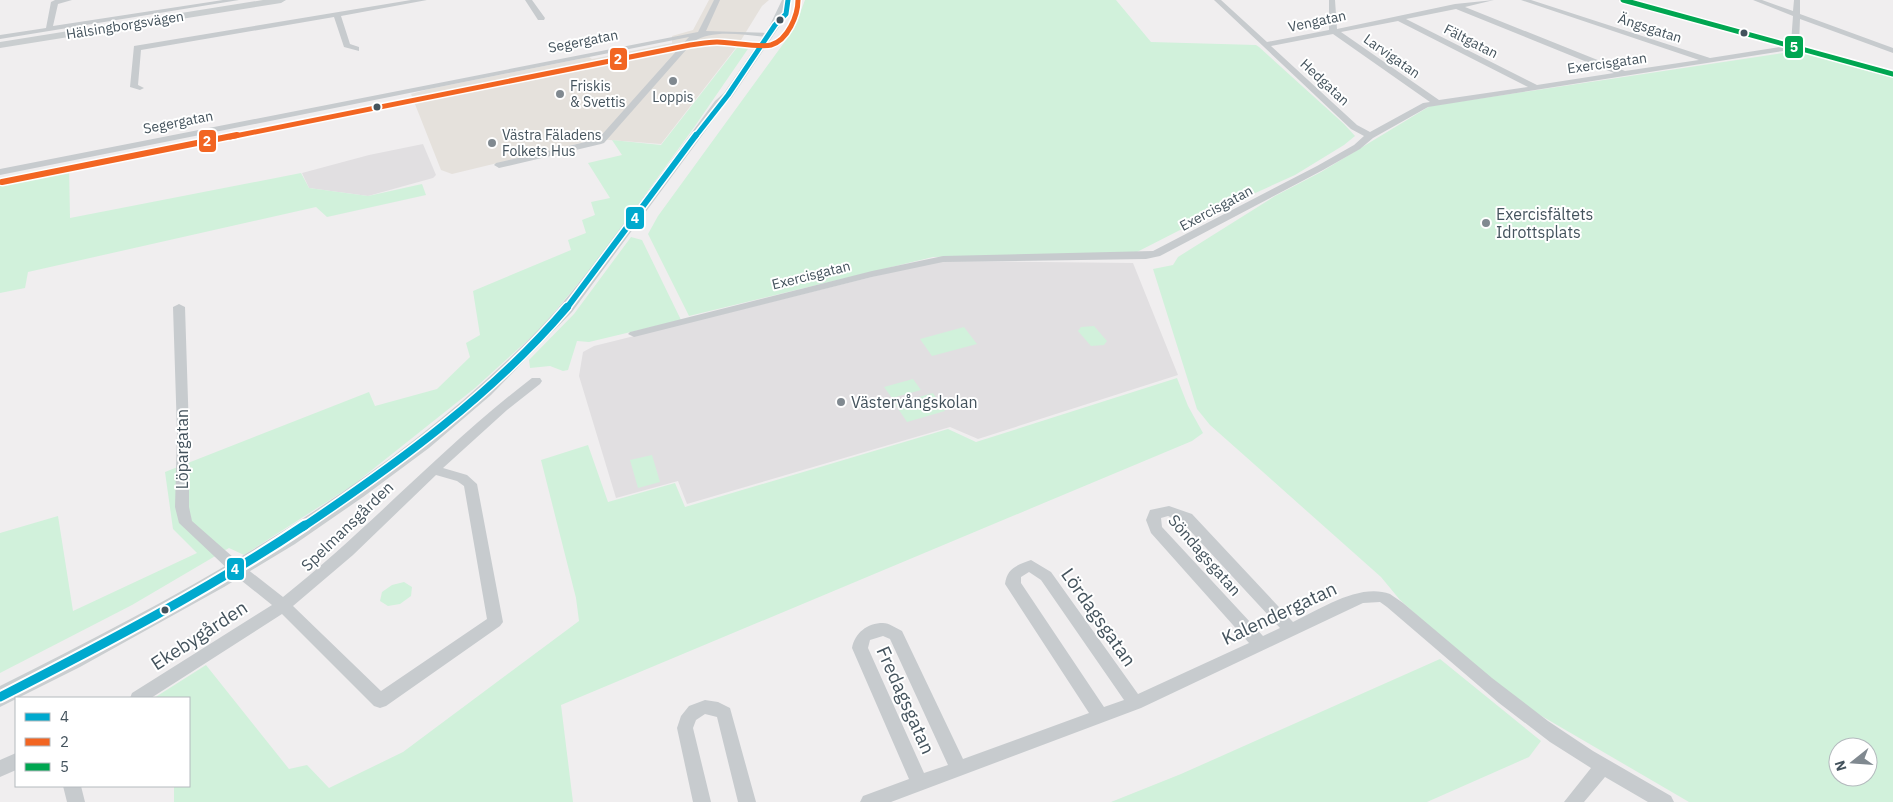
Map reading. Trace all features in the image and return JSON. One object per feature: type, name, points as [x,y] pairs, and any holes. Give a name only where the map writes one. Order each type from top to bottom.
[{"type":"street","points":[[49,29],[55,2],[69,0]]},
{"type":"street","points":[[0,37],[236,0]]},
{"type":"street","name":"Hälsingborgsvägen","points":[[0,45],[280,0]]},
{"type":"street","points":[[140,88],[134,87],[137,48],[424,0]]},
{"type":"street","points":[[528,0],[541,18]]},
{"type":"street","points":[[499,165],[601,141],[690,40],[701,33],[717,0]]},
{"type":"street","points":[[765,35],[779,0]]},
{"type":"street","points":[[0,697],[87,653],[237,569],[379,475],[469,404],[528,350],[594,274],[719,104],[722,95],[765,35],[787,0]]},
{"type":"street","name":"Hedgatan","points":[[1217,0],[1354,127],[1370,136]]},
{"type":"street","points":[[1332,0],[1333,30]]},
{"type":"street","points":[[1447,0],[1456,6],[1624,74]]},
{"type":"street","name":"Vengatan","points":[[1265,45],[1396,17],[1491,0]]},
{"type":"street","name":"Ängsgatan","points":[[1524,0],[1711,61]]},
{"type":"street","points":[[1623,0],[1893,74]]},
{"type":"street","points":[[1756,0],[1893,51]]},
{"type":"street","points":[[1792,46],[1795,44],[1797,0]]},
{"type":"street","points":[[337,14],[347,46],[356,50]]},
{"type":"street","name":"Fältgatan","points":[[1396,17],[1536,87]]},
{"type":"street","name":"Larvigatan","points":[[1333,30],[1436,102]]},
{"type":"street","name":"Segergatan","points":[[0,172],[701,33],[765,35]]},
{"type":"street","name":"Exercisgatan","points":[[634,334],[943,258],[1136,257],[1156,254],[1320,168],[1357,147],[1370,136],[1426,104],[1711,61],[1792,46]]},
{"type":"street","name":"Löpargatan","points":[[179,306],[183,432],[182,507],[186,523],[237,569]]},
{"type":"street","name":"Spelmansgården","points":[[283,606],[330,567],[500,406],[536,380]]},
{"type":"street","points":[[237,569],[283,606],[380,701],[495,622],[470,484],[462,478],[432,469]]},
{"type":"street","name":"Söndagsgatan","points":[[1261,645],[1156,529],[1153,520],[1155,514],[1169,511],[1187,518],[1292,631]]},
{"type":"street","name":"Lördagsgatan","points":[[1101,716],[1013,584],[1013,576],[1017,570],[1031,566],[1046,576],[1135,703]]},
{"type":"street","name":"Kalendergatan","points":[[869,802],[1135,703],[1360,598],[1384,596],[1487,685],[1543,728],[1665,802]]},
{"type":"street","name":"Ekebygården","points":[[140,697],[283,606]]},
{"type":"street","name":"Fredagsgatan","points":[[920,783],[860,648],[861,639],[867,632],[884,629],[896,635],[959,769]]},
{"type":"street","points":[[702,802],[685,728],[687,719],[695,710],[706,706],[715,706],[724,713],[747,802]]},
{"type":"street","points":[[0,769],[15,761]]},
{"type":"street","points":[[1573,802],[1603,766]]},
{"type":"street","points":[[72,787],[76,802]]},
{"type":"shaded area","points":[[709,0],[769,0],[762,6],[738,45],[661,144],[597,139],[452,174],[441,170],[411,94],[589,57],[592,59],[672,43],[672,36],[693,30]]},
{"type":"shaded area","points":[[423,144],[436,175],[433,178],[368,196],[309,188],[302,173],[369,155]]},
{"type":"shaded area","name":"Västervångskolan","points":[[936,261],[1133,263],[1178,375],[978,439],[950,427],[687,504],[678,481],[616,498],[579,376],[583,352],[594,346]]},
{"type":"green space","points":[[805,0],[1116,0],[1151,42],[1256,45],[1355,136],[1344,145],[1295,175],[1231,204],[1133,254],[933,257],[689,316],[648,234],[658,216],[794,29]]},
{"type":"green space","points":[[752,43],[695,126],[597,261],[540,329],[475,388],[353,485],[244,555],[229,548],[132,605],[0,673],[0,533],[58,516],[73,611],[197,553],[173,529],[165,472],[369,392],[375,406],[437,389],[470,357],[466,343],[480,335],[473,291],[571,250],[568,240],[586,233],[582,220],[595,215],[591,202],[610,198],[588,163],[622,155],[612,140],[661,145],[739,45]]},
{"type":"green space","points":[[1797,51],[1893,78],[1893,802],[1689,802],[1533,711],[1491,682],[1400,600],[1381,577],[1210,425],[1197,409],[1153,269],[1173,265],[1178,257],[1275,196],[1321,172],[1430,106]]},
{"type":"green space","points":[[69,164],[70,218],[301,173],[309,188],[368,196],[422,184],[426,195],[327,217],[316,207],[28,272],[25,288],[0,293],[0,178]]},
{"type":"green space","points":[[631,237],[642,240],[681,320],[589,342],[577,341],[568,370],[563,371],[550,366],[530,368],[529,360],[574,314]]},
{"type":"green space","points":[[1094,326],[1107,341],[1104,345],[1091,346],[1078,331],[1081,327]]},
{"type":"green space","points":[[964,327],[977,344],[932,356],[920,339]]},
{"type":"green space","points":[[1177,378],[1188,406],[1203,433],[1192,441],[561,705],[573,802],[174,802],[174,787],[190,787],[190,697],[156,697],[206,665],[289,769],[307,765],[329,788],[403,752],[579,621],[576,598],[541,460],[588,445],[608,502],[675,483],[685,507],[948,429],[976,442]]},
{"type":"green space","points":[[913,379],[921,390],[892,398],[884,387]]},
{"type":"green space","points":[[933,393],[945,411],[907,422],[895,404]]},
{"type":"green space","points":[[652,455],[660,482],[638,488],[630,460]]},
{"type":"green space","points":[[404,582],[412,587],[411,596],[400,604],[388,606],[380,601],[382,592],[392,585]]},
{"type":"green space","points":[[1440,659],[1541,741],[1529,757],[1427,802],[1111,802],[1181,774]]},
{"type":"transit line","name":"4","points":[[0,697],[145,621],[286,538],[354,492],[420,443],[483,391],[543,334],[588,282],[719,104],[728,95],[775,25],[786,14],[788,0]]},
{"type":"transit line","name":"2","points":[[2,182],[690,45],[716,42],[771,45],[790,26],[797,13],[798,0]]},
{"type":"transit line","name":"5","points":[[1623,0],[1893,74]]},
{"type":"place","name":"Loppis","points":[[673,81]]},
{"type":"place","name":"Friskis & Svettis","points":[[560,94]]},
{"type":"place","name":"Västra Fäladens Folkets Hus","points":[[492,143]]},
{"type":"place","name":"Exercisfältets Idrottsplats","points":[[1486,223]]},
{"type":"place","name":"Västervångskolan","points":[[841,402]]}]
